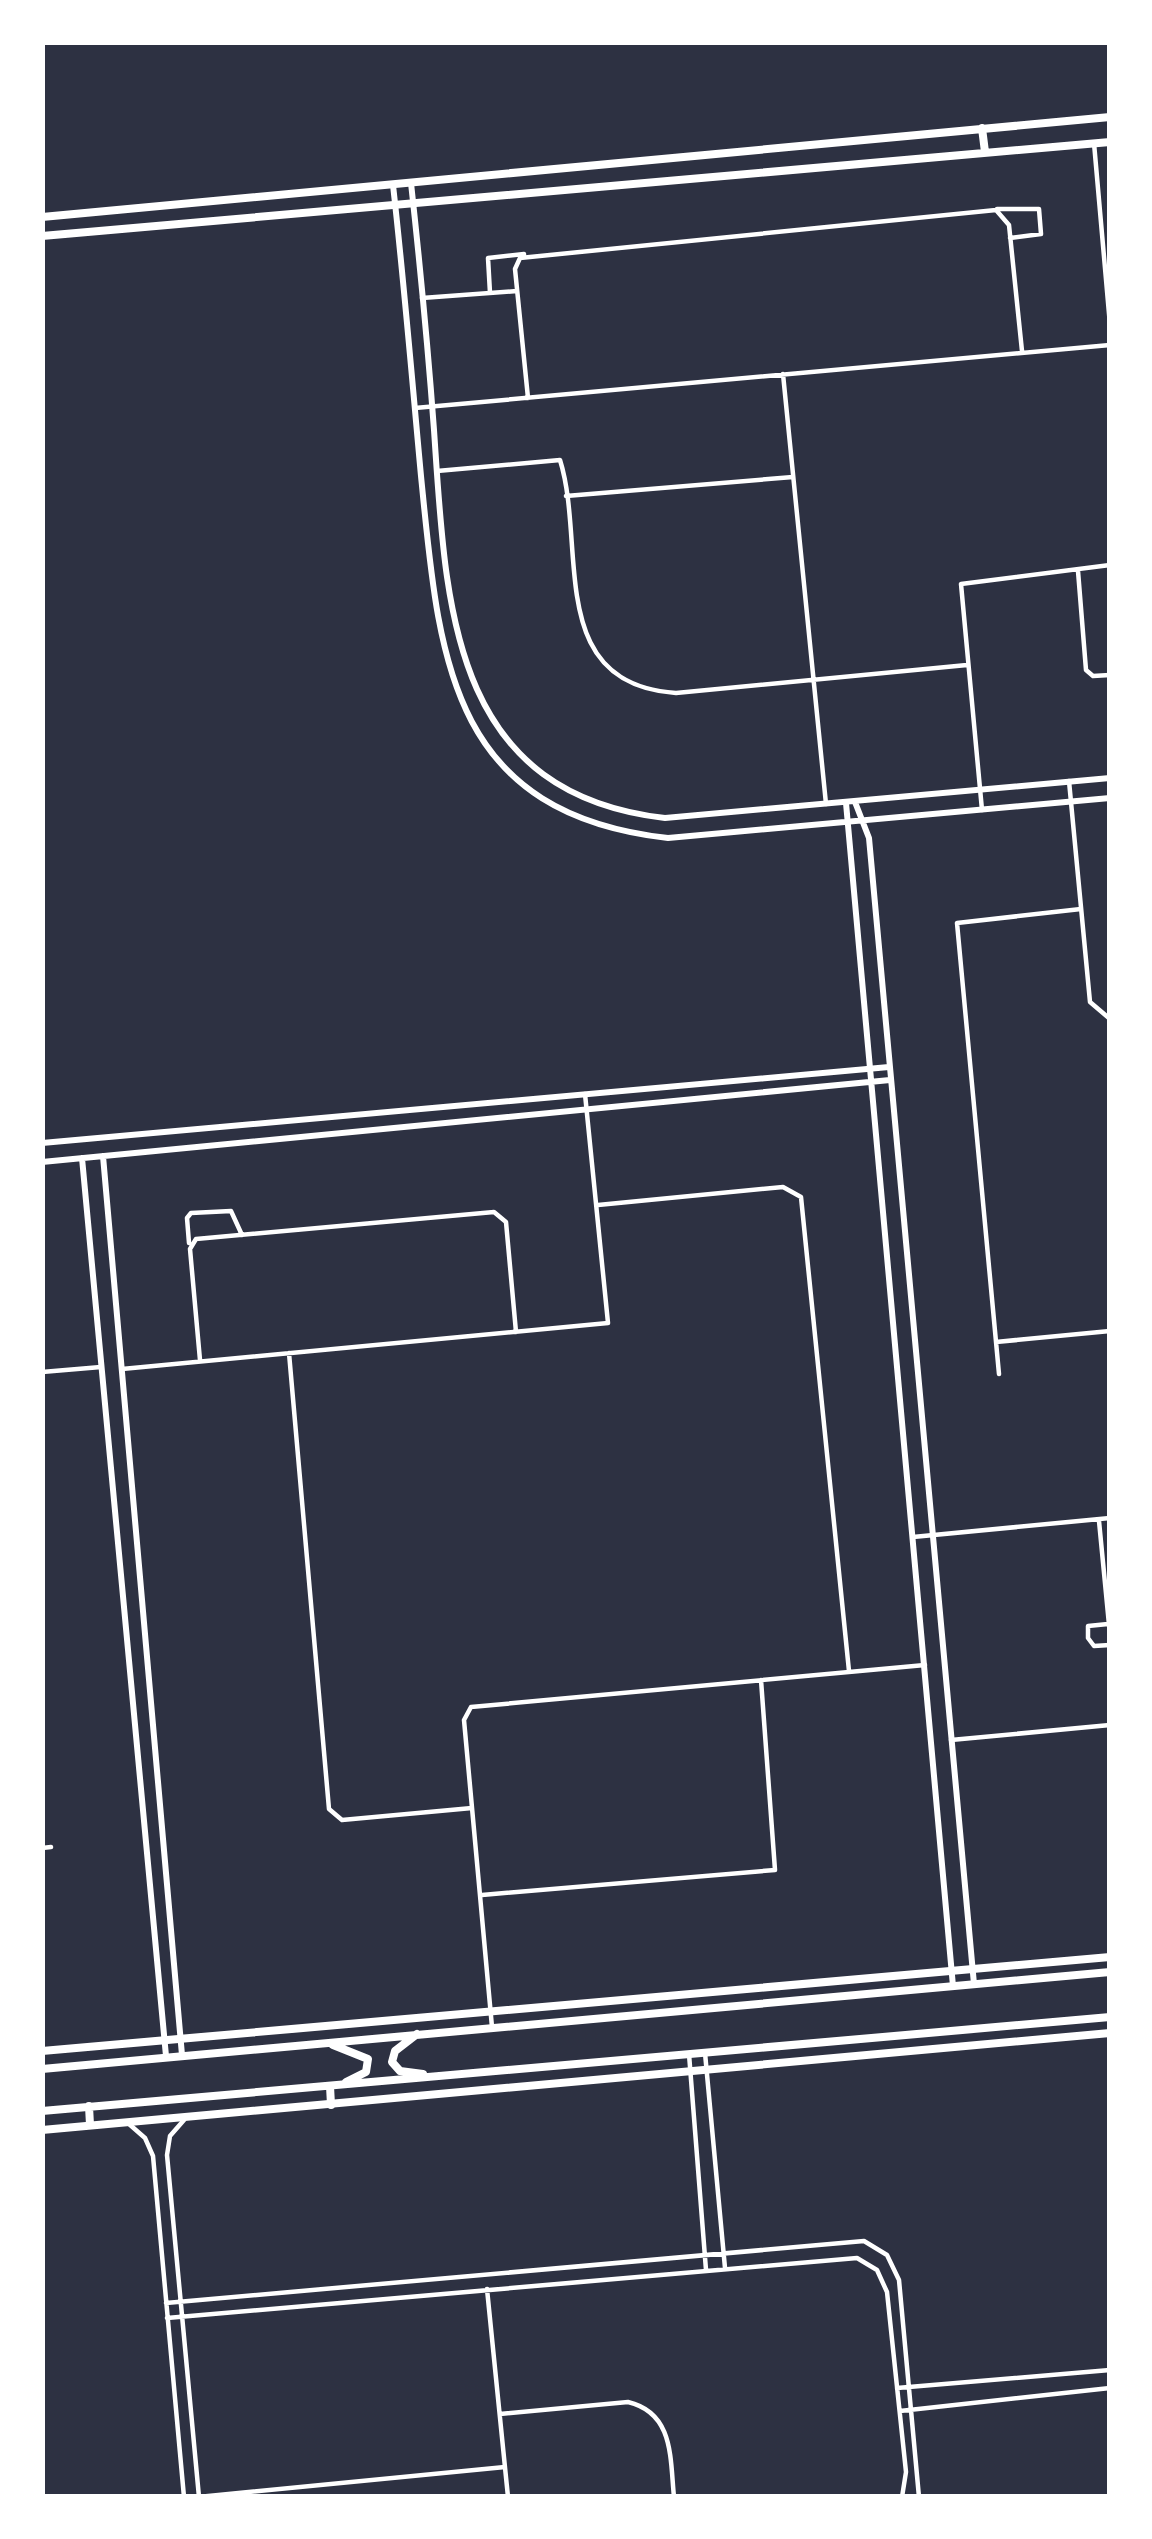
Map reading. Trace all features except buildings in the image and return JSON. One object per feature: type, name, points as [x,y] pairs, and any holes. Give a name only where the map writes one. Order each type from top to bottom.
[{"type":"main road","points":[[42,217],[1110,117]]},
{"type":"main road","points":[[982,128],[985,152]]},
{"type":"main road","points":[[42,236],[1110,142]]},
{"type":"main road","points":[[42,2050],[1110,1957]]},
{"type":"main road","points":[[42,2069],[974,1984],[1110,1976]]},
{"type":"main road","points":[[42,2111],[1110,2014]]},
{"type":"main road","points":[[965,2030],[968,2046]]},
{"type":"main road","points":[[418,2033],[395,2050],[393,2065],[440,2077]]},
{"type":"main road","points":[[42,2130],[1110,2033]]},
{"type":"main road","points":[[325,2043],[362,2054],[369,2062],[366,2072],[334,2086]]},
{"type":"main road","points":[[331,2105],[334,2086]]},
{"type":"main road","points":[[89,2106],[90,2125]]},
{"type":"street","points":[[1094,143],[1110,325]]},
{"type":"street","points":[[411,183],[451,607],[469,679],[494,724],[527,762],[562,787],[622,811],[665,818],[1110,778]]},
{"type":"street","points":[[393,185],[435,609],[453,686],[479,735],[510,772],[576,815],[621,831],[680,839],[1110,798]]},
{"type":"street","points":[[490,293],[487,259],[1039,208],[1041,234],[1010,238]]},
{"type":"street","points":[[991,209],[1005,215],[1022,351]]},
{"type":"street","points":[[526,254],[515,269],[528,398]]},
{"type":"street","points":[[422,298],[517,291]]},
{"type":"street","points":[[415,409],[1110,345]]},
{"type":"street","points":[[783,374],[826,805]]},
{"type":"street","points":[[436,471],[557,459],[563,464],[581,621],[608,668],[640,687],[676,693],[968,665]]},
{"type":"street","points":[[566,496],[793,477]]},
{"type":"street","points":[[982,810],[963,582],[1110,565]]},
{"type":"street","points":[[1078,568],[1087,670],[1093,676],[1110,675]]},
{"type":"street","points":[[435,609],[451,607]]},
{"type":"street","points":[[1069,781],[1090,1002],[1110,1019]]},
{"type":"street","points":[[850,803],[848,824],[953,1986]]},
{"type":"street","points":[[850,803],[864,823],[974,1984]]},
{"type":"street","points":[[999,1374],[956,923],[1081,909]]},
{"type":"street","points":[[42,1143],[889,1067]]},
{"type":"street","points":[[42,1162],[890,1080]]},
{"type":"street","points":[[122,1369],[609,1322],[585,1094]]},
{"type":"street","points":[[103,1156],[182,2055]]},
{"type":"street","points":[[82,1158],[166,2056]]},
{"type":"street","points":[[598,1204],[783,1187],[801,1197],[849,1672]]},
{"type":"street","points":[[200,1362],[187,1218],[191,1213],[231,1210],[242,1235]]},
{"type":"street","points":[[190,1249],[196,1239],[501,1213],[506,1222],[516,1332]]},
{"type":"street","points":[[996,1342],[1110,1331]]},
{"type":"street","points":[[289,1353],[329,1808],[342,1820],[472,1808]]},
{"type":"street","points":[[42,1372],[101,1367]]},
{"type":"street","points":[[913,1537],[1110,1518]]},
{"type":"street","points":[[1099,1519],[1110,1635]]},
{"type":"street","points":[[1108,1624],[1088,1626],[1088,1638],[1094,1646],[1110,1645]]},
{"type":"street","points":[[492,2026],[464,1720],[476,1704],[925,1665]]},
{"type":"street","points":[[480,1895],[775,1870],[760,1680]]},
{"type":"street","points":[[952,1739],[1110,1725]]},
{"type":"street","points":[[42,1848],[51,1847]]},
{"type":"street","points":[[705,2053],[725,2268]]},
{"type":"street","points":[[688,2054],[706,2270]]},
{"type":"street","points":[[188,2117],[170,2136],[166,2155],[198,2497],[505,2467]]},
{"type":"street","points":[[124,2122],[141,2132],[153,2156],[184,2497]]},
{"type":"street","points":[[704,2235],[722,2233]]},
{"type":"street","points":[[166,2303],[857,2240],[887,2255],[899,2279],[919,2497]]},
{"type":"street","points":[[167,2318],[863,2259],[884,2280],[900,2411],[902,2497]]},
{"type":"street","points":[[431,2279],[432,2295]]},
{"type":"street","points":[[488,2289],[508,2497]]},
{"type":"street","points":[[897,2388],[1110,2370]]},
{"type":"street","points":[[900,2411],[1110,2388]]},
{"type":"street","points":[[500,2414],[628,2402],[642,2406],[666,2432],[674,2497]]}]
